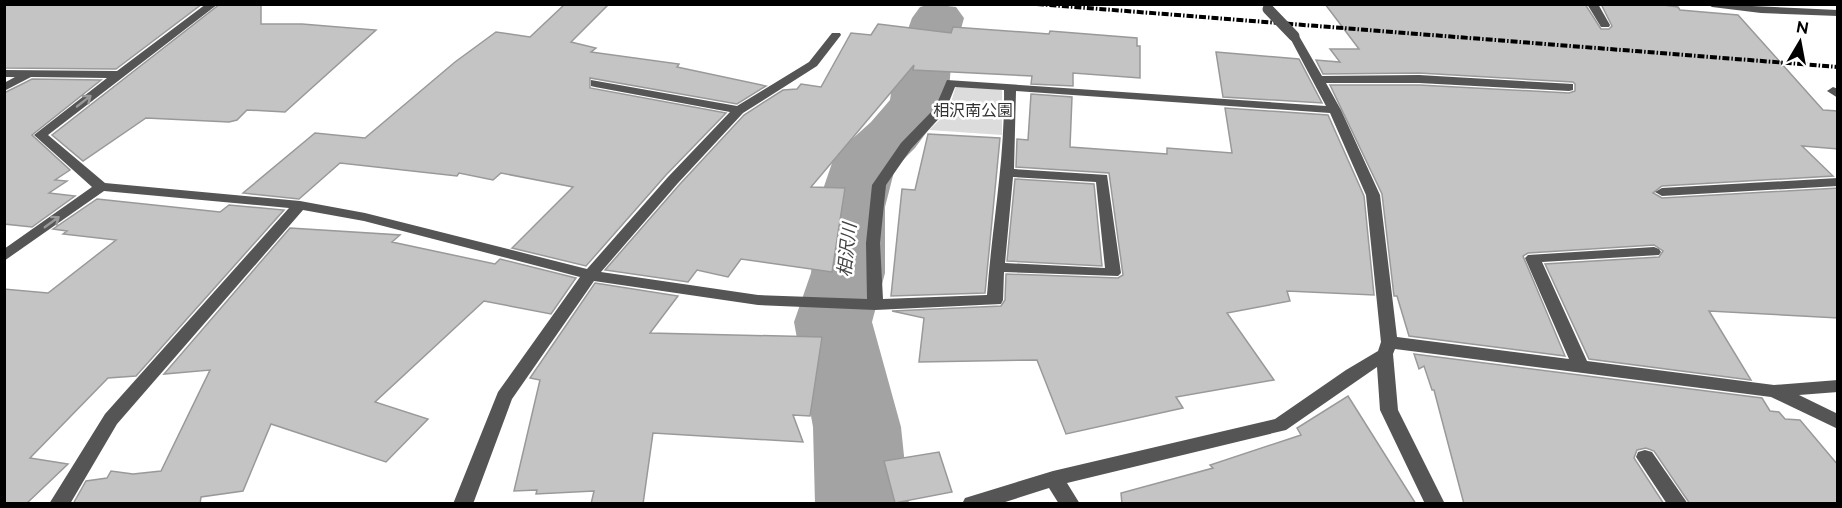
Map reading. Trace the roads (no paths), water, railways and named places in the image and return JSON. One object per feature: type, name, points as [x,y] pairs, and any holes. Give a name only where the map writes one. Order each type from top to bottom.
[{"type":"street","points":[[213,4],[40,135],[101,187],[300,205],[366,217],[590,275],[758,300],[828,305],[995,300],[1005,173],[1012,124],[1010,87]]},
{"type":"street","points":[[1592,4],[1605,25]]},
{"type":"street","points":[[1712,4],[1838,13]]},
{"type":"street","points":[[1266,7],[1294,36],[1335,110],[1374,195],[1387,348],[1389,410],[1435,504]]},
{"type":"street","points":[[463,504],[504,397],[590,275],[673,180],[739,110],[813,64],[836,35]]},
{"type":"street","points":[[4,73],[118,75]]},
{"type":"street","points":[[4,88],[28,74]]},
{"type":"street","points":[[1318,80],[1419,79],[1569,87]]},
{"type":"street","points":[[875,305],[873,243],[879,185],[906,146],[941,109],[951,82],[1335,110]]},
{"type":"street","points":[[595,83],[739,110]]},
{"type":"street","points":[[996,267],[1113,273],[1102,178],[1005,173]]},
{"type":"street","points":[[1662,192],[1838,182]]},
{"type":"street","points":[[4,256],[101,187]]},
{"type":"street","points":[[59,504],[111,419],[300,205]]},
{"type":"street","points":[[1581,367],[1533,258],[1654,252]]},
{"type":"street","points":[[972,504],[1053,479],[1280,425],[1387,348],[1581,367],[1774,391],[1838,386]]},
{"type":"street","points":[[1774,391],[1838,422]]},
{"type":"street","points":[[1645,457],[1678,504]]},
{"type":"street","points":[[1053,479],[1070,504]]},
{"type":"waterway","name":"相沢川","points":[[862,504],[857,427],[833,322],[848,273],[851,207],[864,163],[893,135],[919,103],[923,65],[938,18]]},
{"type":"railway","points":[[1037,4],[1838,67]]},
{"type":"park label","name":"相沢南公園","points":[[973,110]]}]
